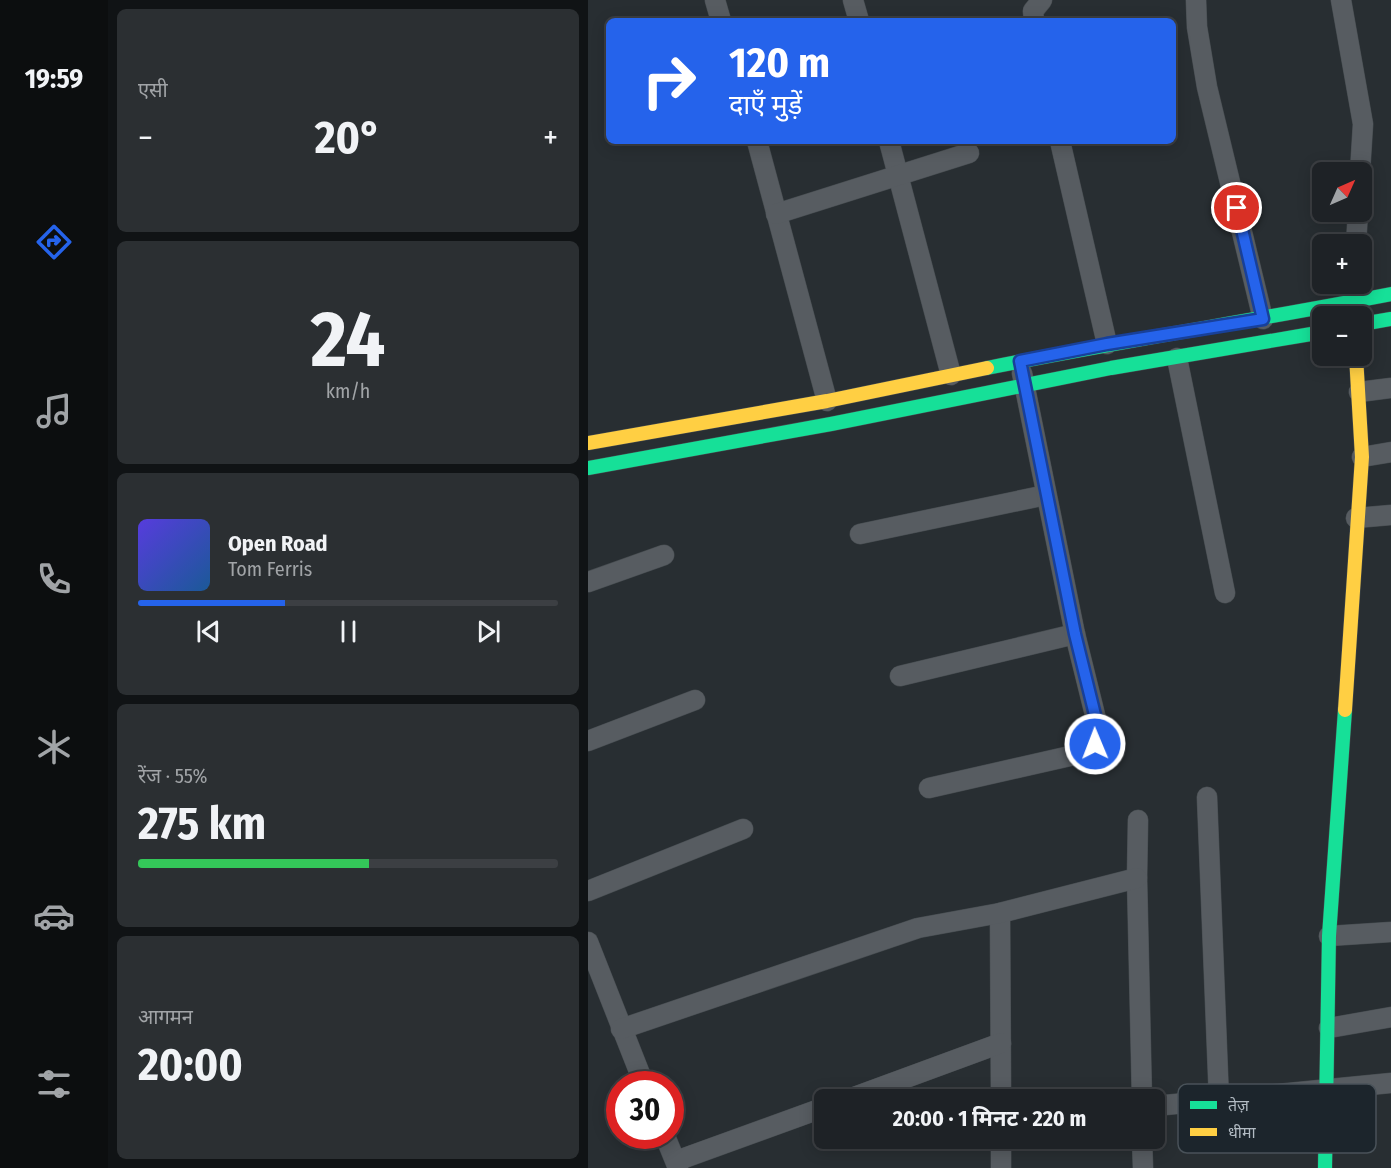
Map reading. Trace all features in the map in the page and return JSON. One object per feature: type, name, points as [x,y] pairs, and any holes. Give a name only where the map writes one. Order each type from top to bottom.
[{"type":"main road","points":[[588,444],[827,401],[1107,344],[1263,319],[1391,294]]},
{"type":"main road","points":[[1372,322],[1391,319]]},
{"type":"main road","points":[[588,468],[831,424],[1111,368],[1312,334]]},
{"type":"main road","points":[[1328,1084],[1329,936],[1362,457],[1357,366]]},
{"type":"main road","points":[[1325,1168],[1326,1153]]},
{"type":"street","points":[[715,0],[720,18]]},
{"type":"street","points":[[853,0],[858,18]]},
{"type":"street","points":[[1034,18],[1033,11],[1042,0]]},
{"type":"street","points":[[1196,0],[1197,27],[1207,87],[1263,319]]},
{"type":"street","points":[[1341,0],[1363,124],[1361,162]]},
{"type":"street","points":[[758,144],[827,401]]},
{"type":"street","points":[[890,144],[951,375]]},
{"type":"street","points":[[1061,144],[1107,344]]},
{"type":"street","points":[[776,214],[969,153]]},
{"type":"street","points":[[1177,358],[1225,593]]},
{"type":"street","points":[[929,788],[1070,756],[1089,749],[1095,744],[1097,736],[1097,723],[1075,634],[1020,361]]},
{"type":"street","points":[[1359,392],[1391,388]]},
{"type":"street","points":[[1362,457],[1391,452]]},
{"type":"street","points":[[860,534],[1046,495]]},
{"type":"street","points":[[1356,518],[1391,515]]},
{"type":"street","points":[[588,582],[664,555]]},
{"type":"street","points":[[900,676],[1075,634]]},
{"type":"street","points":[[588,741],[695,700]]},
{"type":"street","points":[[1207,797],[1218,1084]]},
{"type":"street","points":[[1138,820],[1137,878],[1142,1089]]},
{"type":"street","points":[[588,891],[743,829]]},
{"type":"street","points":[[621,1029],[918,928],[1000,914],[1137,878]]},
{"type":"street","points":[[1000,914],[1001,1089]]},
{"type":"street","points":[[1329,936],[1391,932]]},
{"type":"street","points":[[588,942],[639,1071]]},
{"type":"street","points":[[1329,1028],[1391,1017]]},
{"type":"street","points":[[876,1089],[1001,1043]]},
{"type":"street","points":[[1376,1085],[1391,1083]]},
{"type":"street","points":[[670,1149],[677,1165],[814,1111]]},
{"type":"street","points":[[1001,1149],[1001,1168]]},
{"type":"street","points":[[1142,1149],[1143,1168]]},
{"type":"traffic: fast","points":[[987,368],[1391,294]]},
{"type":"traffic: fast","points":[[1372,322],[1391,319]]},
{"type":"traffic: fast","points":[[588,468],[831,424],[1111,368],[1312,334]]},
{"type":"traffic: fast","points":[[1326,1084],[1329,936],[1345,710]]},
{"type":"traffic: fast","points":[[1325,1153],[1325,1168]]},
{"type":"traffic: slow","points":[[1345,710],[1362,457],[1357,366]]},
{"type":"traffic: slow","points":[[588,443],[827,401],[987,368]]},
{"type":"route","points":[[1095,744],[1097,723],[1075,634],[1020,361],[1107,344],[1263,319],[1237,208]]}]
